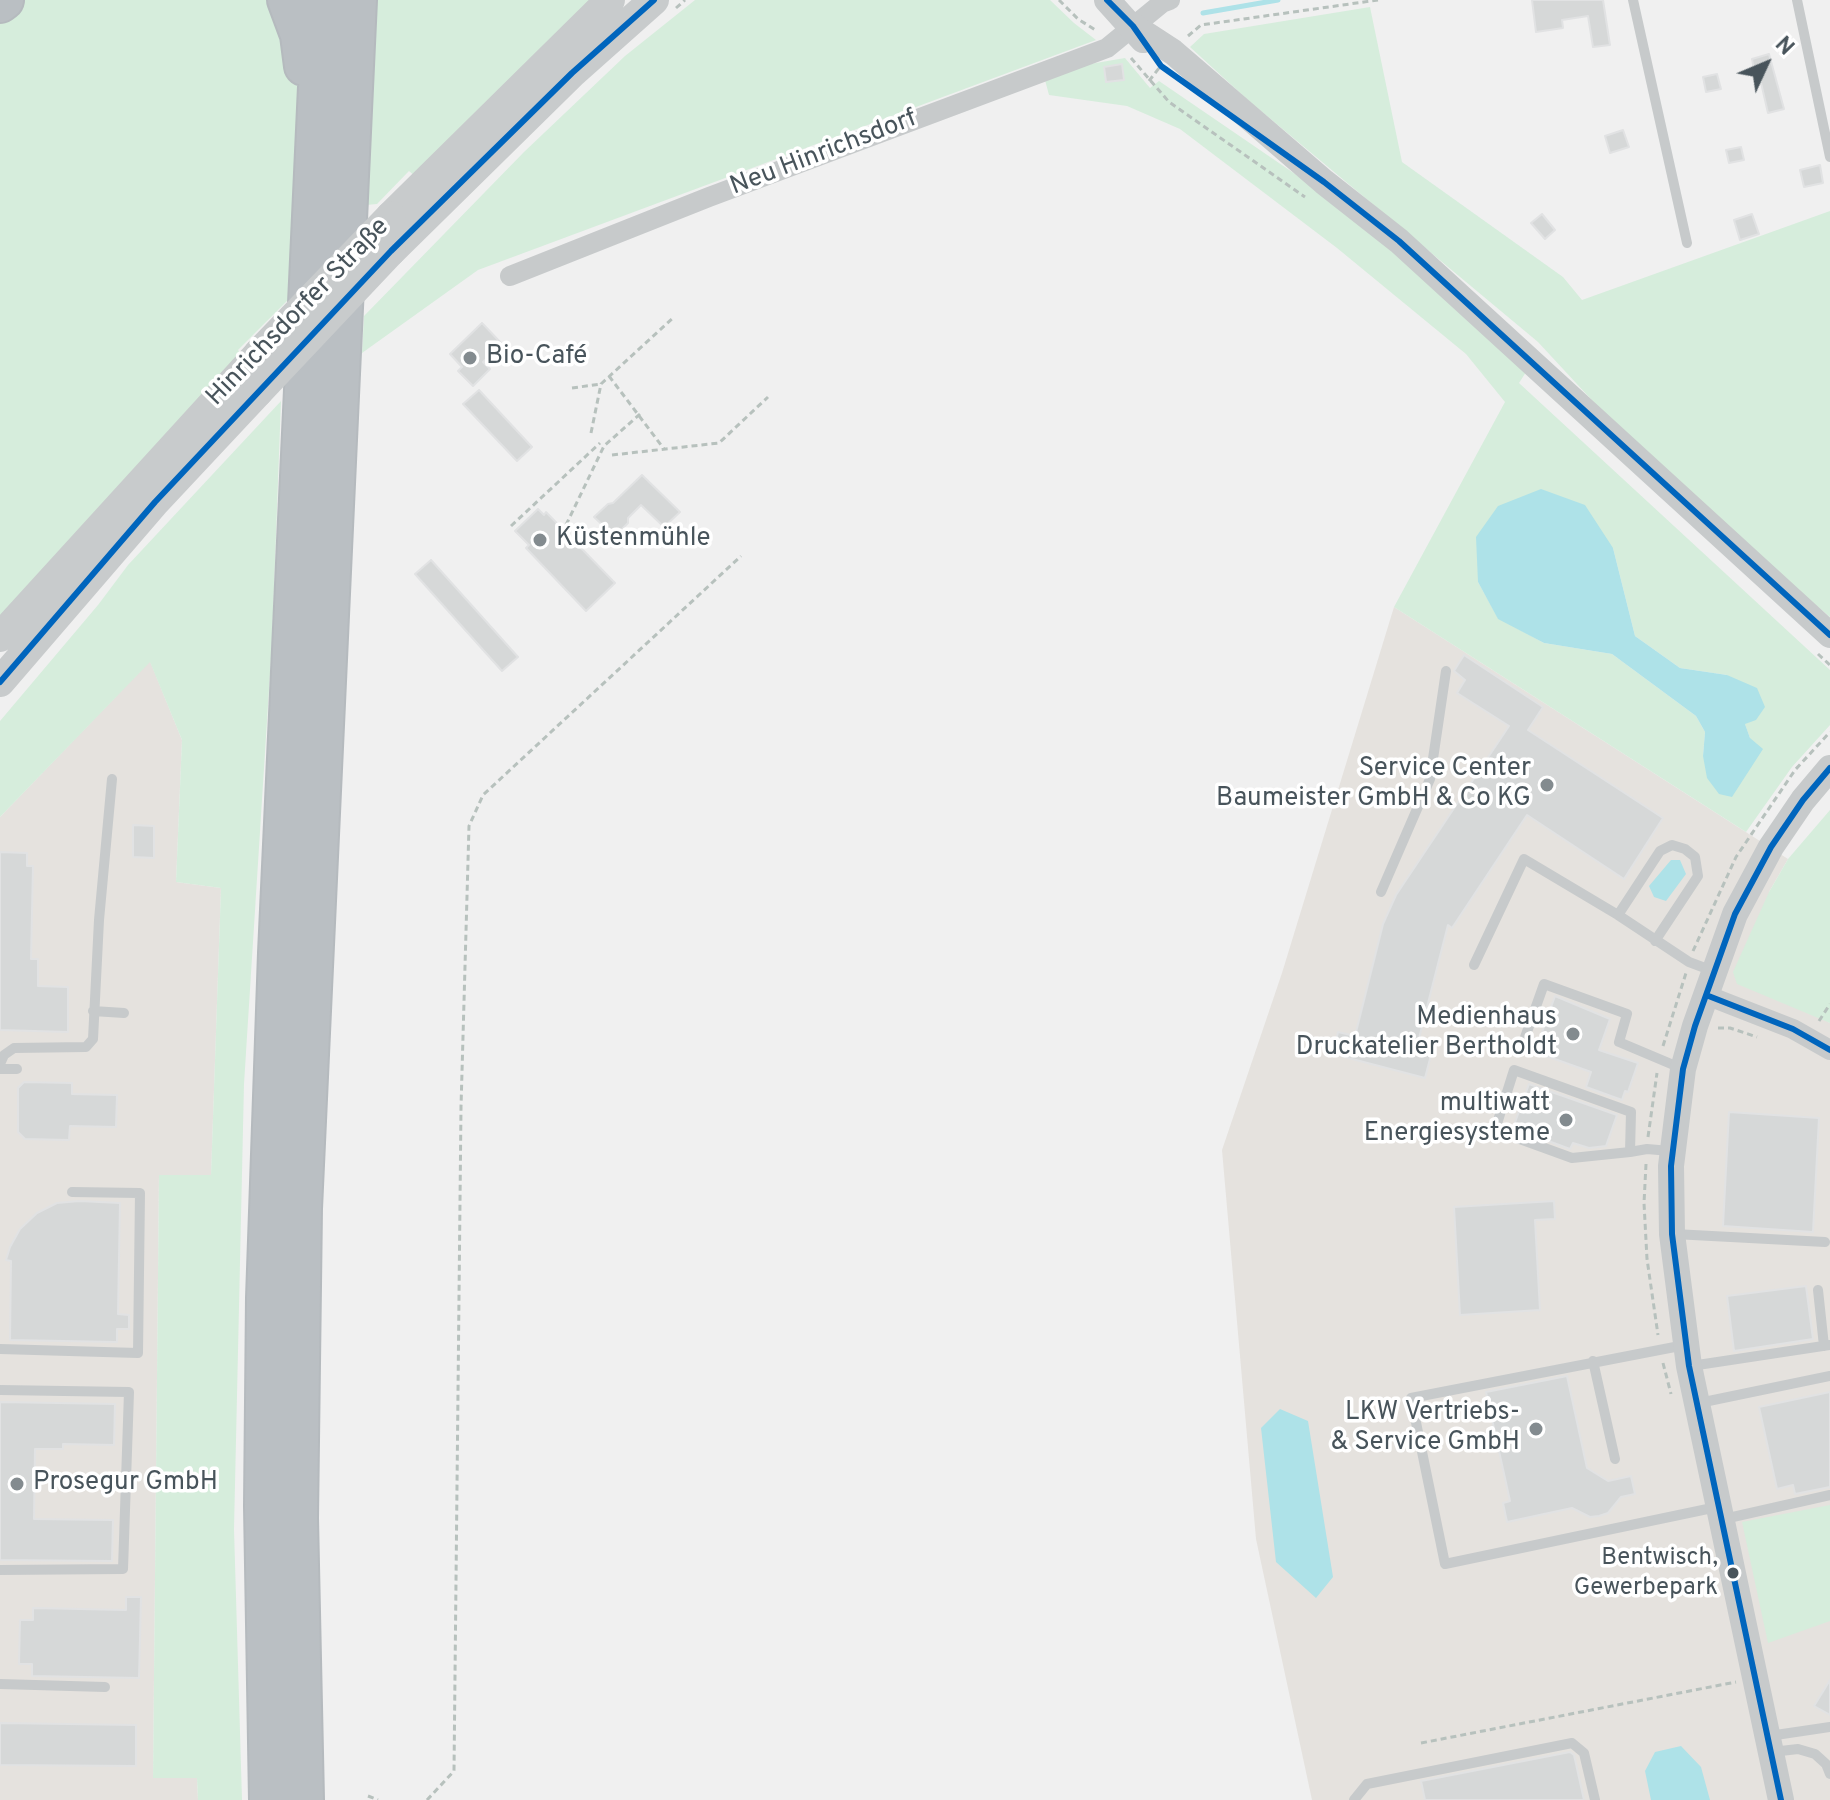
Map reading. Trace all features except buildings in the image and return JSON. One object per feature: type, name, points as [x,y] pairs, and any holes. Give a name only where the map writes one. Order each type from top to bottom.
[{"type":"highway","points":[[287,0],[304,52],[314,168]]},
{"type":"highway","points":[[269,1800],[264,1506],[266,1298],[278,953],[322,0]]},
{"type":"highway","points":[[304,1800],[298,1518],[302,1208],[357,0]]},
{"type":"main road","name":"Hinrichsdorfer Straße","points":[[0,637],[259,353],[391,216],[610,0]]},
{"type":"main road","name":"Hinrichsdorfer Straße","points":[[0,682],[155,502],[391,251],[572,73],[654,0]]},
{"type":"street","points":[[1107,0],[1133,26],[1173,52],[1316,190],[1409,250],[1532,362],[1574,407],[1819,640]]},
{"type":"street","name":"Neu Hinrichsdorf","points":[[510,276],[709,197],[1107,48],[1162,3],[1170,0]]},
{"type":"street","points":[[1781,1800],[1687,1356],[1672,1234],[1672,1152],[1683,1069],[1683,1022],[1710,983],[1752,879],[1803,800],[1830,768]]},
{"type":"street","points":[[1710,983],[1830,1050]]},
{"type":"lane","points":[[1633,0],[1687,243]]},
{"type":"lane","points":[[1797,0],[1830,157]]},
{"type":"lane","points":[[1381,892],[1430,779],[1446,671]]},
{"type":"lane","points":[[17,1069],[0,1067],[4,1055],[14,1048],[86,1047],[93,1039],[112,779]]},
{"type":"lane","points":[[1618,915],[1660,851],[1672,845],[1685,849],[1695,857],[1698,876],[1655,941]]},
{"type":"lane","points":[[1474,965],[1524,859],[1689,962],[1710,983]]},
{"type":"lane","points":[[1523,1043],[1544,984],[1627,1014],[1619,1042],[1683,1069]]},
{"type":"lane","points":[[93,1011],[124,1013]]},
{"type":"lane","points":[[1630,1152],[1631,1112],[1514,1070],[1495,1130],[1572,1158],[1630,1152],[1647,1149],[1672,1152]]},
{"type":"lane","points":[[0,1349],[138,1353],[140,1193],[72,1192]]},
{"type":"lane","points":[[1672,1234],[1825,1242]]},
{"type":"lane","points":[[1818,1290],[1827,1345],[1593,1361],[1411,1398],[1445,1564],[1830,1495]]},
{"type":"lane","points":[[1593,1361],[1615,1459]]},
{"type":"lane","points":[[1696,1403],[1830,1376]]},
{"type":"lane","points":[[0,1390],[129,1392],[123,1569],[0,1570]]},
{"type":"lane","points":[[0,1684],[105,1687]]},
{"type":"lane","points":[[1769,1745],[1830,1727]]},
{"type":"lane","points":[[1354,1800],[1367,1784],[1572,1743],[1584,1753],[1595,1800]]},
{"type":"lane","points":[[1769,1745],[1815,1754],[1826,1764],[1830,1774]]},
{"type":"path","points":[[1059,0],[1078,19],[1100,33]]},
{"type":"path","points":[[1183,41],[1201,25],[1378,0]]},
{"type":"path","points":[[1129,56],[1169,102],[1316,190]]},
{"type":"path","points":[[591,433],[601,384],[674,317]]},
{"type":"path","points":[[609,376],[664,449]]},
{"type":"path","points":[[572,388],[601,384]]},
{"type":"path","points":[[612,455],[719,443],[768,397]]},
{"type":"path","points":[[566,525],[604,446],[640,414]]},
{"type":"path","points":[[511,526],[600,443]]},
{"type":"path","points":[[427,1800],[454,1771],[461,1107],[469,826],[483,795],[741,556]]},
{"type":"path","points":[[1819,640],[1830,665]]},
{"type":"path","points":[[1830,1004],[1819,1021],[1830,1027]]},
{"type":"path","points":[[1683,1022],[1711,1031],[1730,1028],[1758,1037]]},
{"type":"path","points":[[1421,1743],[1755,1679]]},
{"type":"path","points":[[368,1796],[378,1800]]},
{"type":"shaded area","points":[[1394,607],[1788,859],[1769,892],[1817,1016],[1830,1023],[1830,1800],[1312,1800],[1256,1539],[1222,1150],[1282,973]]},
{"type":"shaded area","points":[[150,661],[182,740],[176,882],[221,888],[211,1176],[159,1176],[153,1778],[197,1778],[198,1800],[0,1800],[0,817]]},
{"type":"green space","points":[[15,0],[279,0],[299,71],[288,300],[238,350],[242,355],[0,616],[0,14]]},
{"type":"green space","points":[[377,0],[598,0],[416,177],[409,171],[377,204],[366,205]]},
{"type":"green space","points":[[695,0],[1050,0],[1096,40],[478,270],[362,353],[364,316],[524,152],[625,56]]},
{"type":"green space","points":[[1370,7],[1402,162],[1563,277],[1582,300],[1830,211],[1830,617],[1614,424],[1538,342],[1249,101],[1190,47],[1204,34]]},
{"type":"green space","points":[[1125,58],[1150,88],[1159,81],[1317,189],[1379,239],[1528,369],[1519,383],[1830,670],[1830,725],[1792,767],[1746,832],[1394,607],[1505,402],[1466,354],[1337,248],[1180,129],[1127,106],[1049,95],[1045,80],[1090,64]],"holes":[[[1613,548],[1635,636],[1680,668],[1727,675],[1750,738],[1703,756],[1705,732],[1696,716],[1612,654],[1544,643],[1498,618],[1478,582]]]},
{"type":"green space","points":[[281,401],[272,642],[244,1084],[234,1529],[242,1800],[198,1800],[197,1778],[153,1778],[159,1175],[211,1175],[221,888],[176,882],[182,740],[150,662],[0,817],[0,721],[128,565]]},
{"type":"green space","points":[[1830,810],[1830,1023],[1737,984],[1733,972],[1769,892],[1788,859]]},
{"type":"green space","points":[[1830,1505],[1830,1621],[1768,1643],[1742,1522]]},
{"type":"water","points":[[1541,489],[1585,505],[1613,548],[1635,636],[1680,668],[1727,675],[1757,688],[1765,707],[1756,720],[1745,724],[1750,738],[1763,749],[1732,797],[1719,794],[1707,778],[1703,756],[1705,732],[1696,716],[1612,654],[1544,643],[1498,619],[1478,582],[1476,537],[1498,506]]},
{"type":"water","points":[[1671,860],[1680,860],[1686,874],[1666,901],[1654,897],[1649,886]]},
{"type":"water","points":[[1280,1409],[1308,1421],[1333,1577],[1316,1598],[1276,1562],[1261,1428]]},
{"type":"water","points":[[1681,1746],[1701,1767],[1710,1800],[1651,1800],[1645,1771],[1655,1752]]},
{"type":"waterway","points":[[1203,13],[1278,0]]},
{"type":"transit line","points":[[0,682],[155,502],[391,251],[572,73],[654,0]]},
{"type":"transit line","points":[[1107,0],[1133,26],[1161,66],[1324,182],[1399,241],[1830,635]]},
{"type":"transit line","points":[[1781,1800],[1689,1366],[1672,1234],[1671,1166],[1683,1069],[1735,914],[1771,847],[1803,800],[1830,768]]},
{"type":"transit line","points":[[1706,995],[1793,1029],[1830,1050]]},
{"type":"place","name":"Bio-Café","points":[[470,358]]},
{"type":"place","name":"Küstenmühle","points":[[540,540]]},
{"type":"place","name":"Service Center Baumeister GmbH & Co KG","points":[[1547,785]]},
{"type":"place","name":"Medienhaus Druckatelier Bertholdt","points":[[1573,1034]]},
{"type":"place","name":"multiwatt Energiesysteme","points":[[1566,1120]]},
{"type":"place","name":"LKW Vertriebs- & Service GmbH","points":[[1536,1429]]},
{"type":"place","name":"Prosegur GmbH","points":[[17,1484]]},
{"type":"place","name":"Bentwisch, Gewerbepark","points":[[1733,1573]]}]
